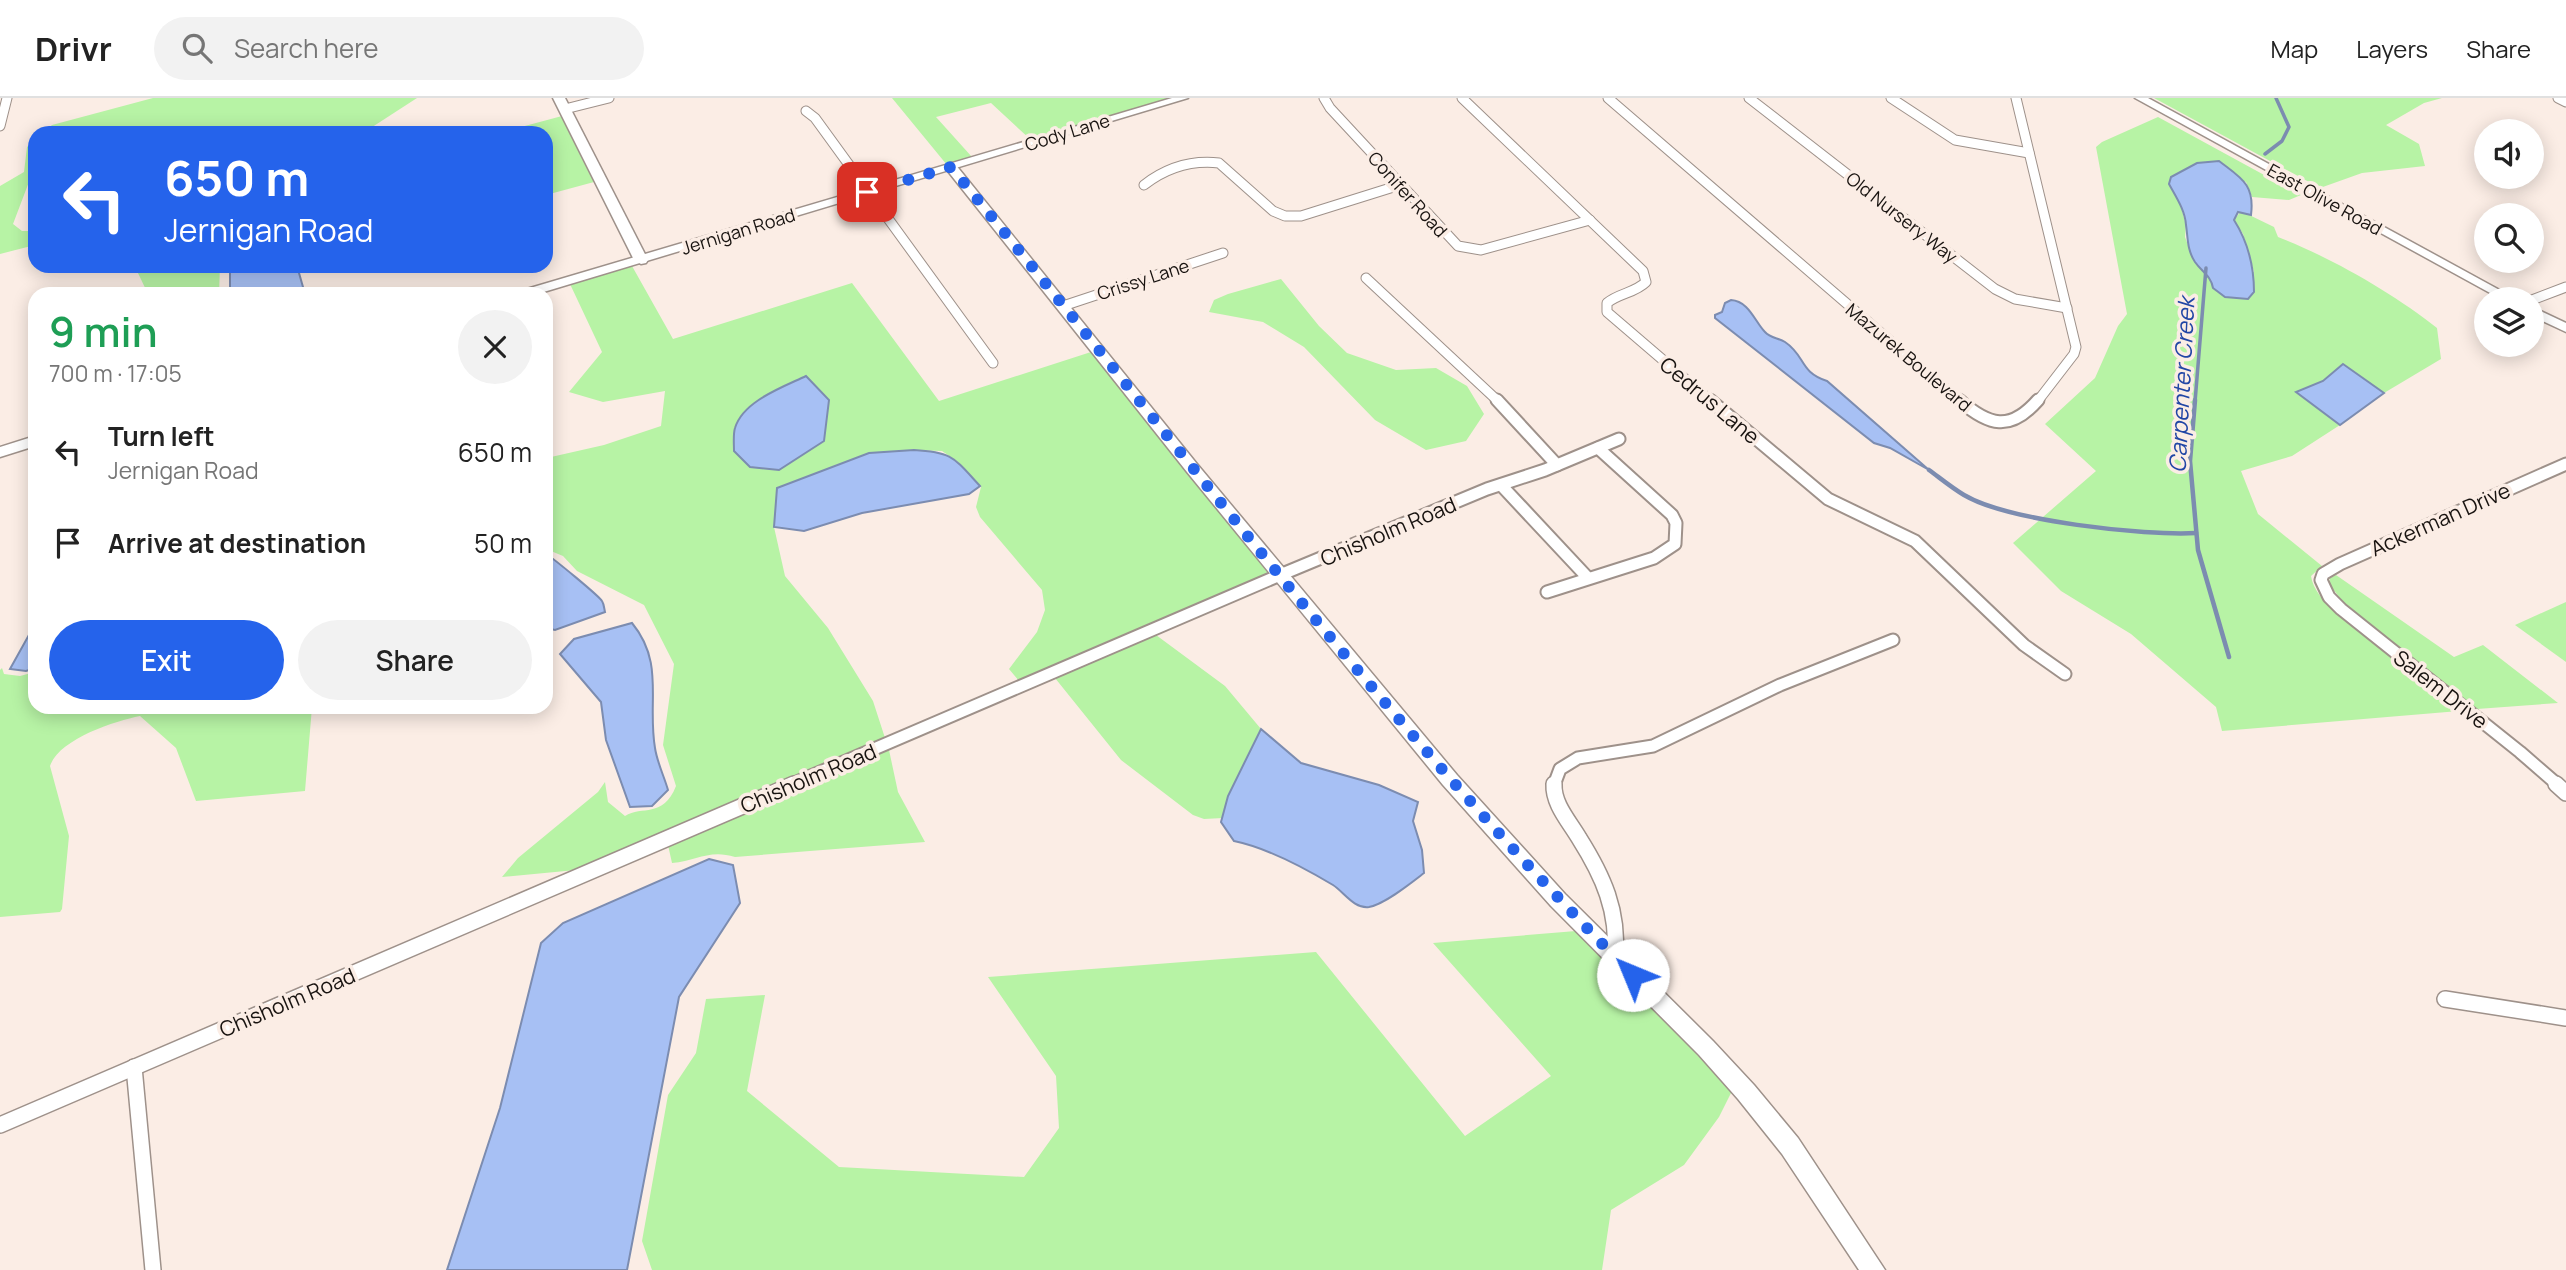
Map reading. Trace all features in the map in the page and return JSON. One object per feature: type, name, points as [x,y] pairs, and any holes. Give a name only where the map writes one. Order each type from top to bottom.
[{"type":"main road","points":[[562,104],[641,260]]},
{"type":"main road","points":[[951,167],[1280,575],[1450,780],[1539,880],[1746,1092],[1790,1146],[1873,1270]]},
{"type":"street","points":[[0,126],[6,98]]},
{"type":"street","points":[[562,104],[609,98]]},
{"type":"street","name":"Cody Lane","points":[[951,167],[1183,98]]},
{"type":"street","name":"Cedrus Lane","points":[[1462,98],[1646,276],[1643,286],[1617,295],[1607,303],[1607,312],[1611,317],[1828,499],[1854,514],[1888,525],[1917,542],[2032,653],[2065,674]]},
{"type":"street","name":"Mazurek Boulevard","points":[[1608,98],[1973,412],[1985,419],[2005,422],[2021,418],[2074,354],[2076,347],[2015,98]]},
{"type":"street","name":"Old Nursery Way","points":[[1749,98],[1995,289],[2015,299],[2067,309]]},
{"type":"street","points":[[1891,98],[1955,140],[2029,153]]},
{"type":"street","name":"East Olive Road","points":[[2140,98],[2488,287]]},
{"type":"street","points":[[2558,98],[2566,102]]},
{"type":"street","name":"Conifer Road","points":[[1329,99],[1330,108],[1452,242],[1465,248],[1481,250],[1590,220]]},
{"type":"street","points":[[806,111],[815,118],[993,363]]},
{"type":"street","points":[[1144,185],[1160,175],[1195,163],[1219,163],[1273,211],[1293,217],[1400,185]]},
{"type":"street","name":"Jernigan Road","points":[[548,287],[951,167]]},
{"type":"street","name":"Crissy Lane","points":[[1063,306],[1223,253]]},
{"type":"street","points":[[1366,278],[1513,415],[1557,465]]},
{"type":"street","points":[[2544,295],[2566,287]]},
{"type":"street","points":[[2544,317],[2566,328]]},
{"type":"street","name":"Chisholm Road","points":[[0,1125],[1280,575],[1619,439]]},
{"type":"street","points":[[0,452],[28,443]]},
{"type":"street","points":[[1547,592],[1665,552],[1675,544],[1676,523],[1672,515],[1598,448]]},
{"type":"street","name":"Ackerman Drive","points":[[2321,582],[2323,574],[2340,564],[2566,464]]},
{"type":"street","points":[[1501,485],[1588,578]]},
{"type":"street","name":"Salem Drive","points":[[2321,582],[2329,597],[2341,609],[2521,752],[2566,793]]},
{"type":"street","points":[[1615,957],[1618,927],[1606,884],[1592,856],[1555,799],[1555,777],[1561,767],[1587,757],[1654,746],[1765,691],[1893,640]]},
{"type":"street","points":[[2445,999],[2566,1018]]},
{"type":"street","points":[[134,1067],[153,1270]]},
{"type":"green space","points":[[153,98],[417,98],[374,126],[52,125]]},
{"type":"green space","points":[[892,98],[1173,98],[1031,140],[991,103],[936,117],[972,157],[947,165]]},
{"type":"green space","points":[[2154,98],[2442,98],[2424,103],[2386,125],[2419,144],[2425,166],[2362,173],[2320,188]]},
{"type":"green space","points":[[562,116],[594,182],[553,193],[553,126],[525,126]]},
{"type":"green space","points":[[2158,117],[2301,195],[2289,200],[2252,197],[2246,182],[2197,163],[2171,177],[2169,185],[2180,203],[2186,225],[2185,237],[2194,261],[2211,279],[2254,272],[2243,234],[2234,220],[2241,211],[2274,227],[2278,237],[2340,265],[2381,289],[2437,328],[2441,359],[2384,393],[2343,364],[2323,381],[2297,392],[2340,425],[2292,456],[2241,471],[2258,514],[2322,566],[2311,576],[2326,603],[2459,711],[2222,731],[2216,707],[2131,634],[2061,591],[2013,543],[2096,471],[2045,424],[2095,378],[2118,326],[2127,314],[2096,147]]},
{"type":"green space","points":[[27,147],[28,184],[13,224],[22,231],[28,231],[28,247],[0,254],[0,186],[24,172]]},
{"type":"green space","points":[[632,266],[673,339],[852,283],[939,401],[1091,352],[1269,574],[1019,681],[1009,669],[1037,632],[1045,610],[1042,590],[980,517],[976,507],[981,487],[958,462],[942,451],[869,453],[777,488],[774,527],[785,576],[828,628],[873,701],[885,738],[576,870],[502,877],[518,858],[598,792],[605,782],[608,802],[625,816],[659,807],[671,796],[676,786],[663,745],[674,664],[644,605],[577,571],[563,556],[553,552],[553,457],[604,445],[661,426],[665,391],[603,402],[569,392],[602,352],[570,284]]},
{"type":"green space","points":[[138,273],[220,273],[219,287],[145,287]]},
{"type":"green space","points":[[1281,279],[1319,326],[1347,353],[1396,370],[1436,368],[1467,386],[1484,414],[1466,441],[1426,450],[1375,420],[1304,347],[1263,322],[1209,312],[1214,300]]},
{"type":"green space","points":[[2336,575],[2454,657],[2483,645],[2558,703],[2477,709],[2347,607],[2329,584],[2330,578]]},
{"type":"green space","points":[[2566,602],[2566,662],[2515,625]]},
{"type":"green space","points":[[1156,635],[1225,686],[1261,729],[1228,796],[1223,818],[1204,819],[1193,815],[1121,760],[1055,678]]},
{"type":"green space","points":[[2,668],[4,674],[28,674],[28,714],[311,714],[305,791],[196,801],[176,748],[140,716],[103,727],[64,748],[55,756],[50,766],[69,836],[62,909],[60,912],[0,917]]},
{"type":"green space","points":[[889,750],[898,792],[925,842],[735,857],[718,854],[672,863],[668,845]]},
{"type":"green space","points":[[1576,931],[1604,959],[1604,963],[1610,964],[1732,1091],[1719,1117],[1684,1165],[1611,1210],[1602,1270],[652,1270],[642,1241],[668,1095],[696,1053],[706,999],[765,995],[747,1091],[839,1167],[1024,1177],[1059,1128],[1056,1076],[988,977],[1316,952],[1465,1136],[1551,1076],[1433,943]]},
{"type":"water","points":[[2219,161],[2245,183],[2251,196],[2251,215],[2238,212],[2234,220],[2243,237],[2253,273],[2254,292],[2248,299],[2225,297],[2213,288],[2208,277],[2195,262],[2189,248],[2184,214],[2169,184],[2171,177],[2197,163]]},
{"type":"water","points":[[230,273],[299,273],[303,287],[230,287]]},
{"type":"water","points":[[1731,300],[1742,304],[1767,334],[1792,347],[1812,373],[1827,381],[1929,470],[1890,448],[1874,443],[1715,318],[1715,315],[1722,312],[1725,303]]},
{"type":"water","points":[[2343,364],[2384,393],[2340,425],[2296,392],[2323,381]]},
{"type":"water","points":[[806,376],[829,400],[824,441],[779,470],[750,467],[734,451],[734,430],[739,418],[765,396]]},
{"type":"water","points":[[914,450],[952,458],[980,486],[969,494],[862,513],[804,531],[774,527],[777,488],[869,453]]},
{"type":"water","points":[[553,559],[603,602],[605,612],[555,630]]},
{"type":"water","points":[[632,623],[642,638],[652,668],[655,748],[668,790],[652,806],[630,807],[606,740],[601,702],[560,654],[574,639]]},
{"type":"water","points":[[28,637],[28,670],[10,669]]},
{"type":"water","points":[[1261,729],[1301,763],[1379,785],[1418,802],[1413,821],[1422,850],[1424,873],[1383,902],[1364,907],[1354,903],[1333,885],[1297,865],[1260,848],[1234,841],[1221,822],[1228,796]]},
{"type":"water","points":[[709,859],[733,865],[740,903],[679,997],[627,1270],[447,1270],[500,1108],[541,943],[563,923]]},
{"type":"waterway","name":"Carpenter Creek","points":[[2265,154],[2282,141],[2289,127],[2276,98]]},
{"type":"waterway","name":"Carpenter Creek","points":[[2195,402],[2206,268]]},
{"type":"waterway","name":"Carpenter Creek","points":[[2195,400],[2190,461],[2198,550],[2229,657]]},
{"type":"waterway","points":[[1929,470],[1964,495],[2011,512],[2111,529],[2196,533]]},
{"type":"route","points":[[867,192],[951,167],[1192,468],[1450,780],[1558,900],[1633,975]]}]
